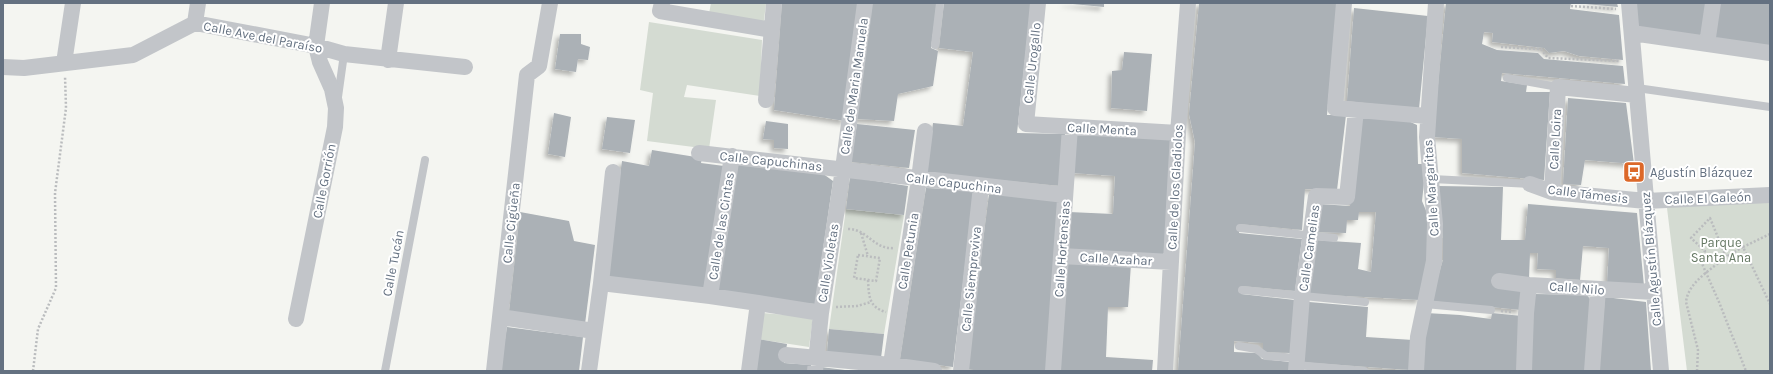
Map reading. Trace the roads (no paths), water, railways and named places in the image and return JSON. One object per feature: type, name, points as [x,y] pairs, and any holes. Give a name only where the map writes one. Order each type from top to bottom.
[{"type":"street","points":[[64,63],[73,3]]},
{"type":"street","points":[[194,23],[198,3]]},
{"type":"street","points":[[316,46],[322,3]]},
{"type":"street","points":[[388,60],[396,3]]},
{"type":"street","name":"Calle Cigüeña","points":[[494,371],[527,75],[539,66],[550,3]]},
{"type":"street","points":[[662,3],[660,11],[772,30]]},
{"type":"street","points":[[766,100],[774,3]]},
{"type":"street","name":"Calle de Maria Manuela","points":[[843,169],[865,3]]},
{"type":"street","name":"Calle Urogallo","points":[[1026,124],[1038,3]]},
{"type":"street","name":"Calle de los Gladiolos","points":[[1165,371],[1178,133],[1188,3]]},
{"type":"street","points":[[1344,3],[1335,108],[1427,116]]},
{"type":"street","name":"Calle Margaritas","points":[[1416,371],[1418,337],[1434,261],[1435,224],[1432,179],[1427,144],[1427,116],[1436,3]]},
{"type":"street","points":[[1707,44],[1713,3]]},
{"type":"street","name":"Calle Agustín Blázquez","points":[[1629,6],[1661,371]]},
{"type":"street","name":"Calle Ave del Paraíso","points":[[3,67],[24,68],[133,55],[194,23],[316,46],[344,54],[388,60],[465,67]]},
{"type":"street","points":[[1632,33],[1770,53]]},
{"type":"street","name":"Calle Gorrión","points":[[296,319],[335,127],[336,108],[332,89],[320,62],[316,46]]},
{"type":"street","points":[[1558,86],[1637,91]]},
{"type":"street","name":"Calle Loira","points":[[1552,192],[1558,86]]},
{"type":"street","name":"Calle Camelias","points":[[1296,365],[1302,296],[1316,196],[1347,197],[1356,110]]},
{"type":"street","name":"Calle Menta","points":[[1026,124],[1178,133]]},
{"type":"street","name":"Calle Hortensias","points":[[1053,371],[1070,127]]},
{"type":"street","name":"Calle Petunia","points":[[890,368],[925,130]]},
{"type":"street","name":"Calle Capuchinas","points":[[699,153],[843,169]]},
{"type":"street","name":"Calle de las Cintas","points":[[710,296],[732,156]]},
{"type":"street","name":"Calle Capuchina","points":[[843,169],[1065,195]]},
{"type":"street","name":"Calle Violetas","points":[[816,365],[827,310],[843,169]]},
{"type":"street","points":[[588,371],[601,283],[613,172]]},
{"type":"street","name":"Calle Támesis","points":[[1530,184],[1552,192],[1646,201]]},
{"type":"street","name":"Calle Siempreviva","points":[[961,371],[981,186]]},
{"type":"street","name":"Calle El Galeón","points":[[1646,201],[1770,195]]},
{"type":"street","name":"Calle Azahar","points":[[1061,256],[1171,262]]},
{"type":"street","name":"Calle Nilo","points":[[1499,281],[1529,285],[1654,292]]},
{"type":"street","points":[[601,283],[758,303],[827,310]]},
{"type":"street","points":[[1524,371],[1526,313],[1529,285]]},
{"type":"street","points":[[1592,371],[1598,289]]},
{"type":"street","points":[[749,371],[758,303]]},
{"type":"street","points":[[501,317],[594,331]]},
{"type":"street","points":[[786,355],[816,365],[934,371]]},
{"type":"lane","points":[[935,45],[940,3]]},
{"type":"lane","points":[[336,108],[344,54]]},
{"type":"lane","points":[[1508,78],[1558,86]]},
{"type":"lane","points":[[1637,91],[1770,107]]},
{"type":"lane","name":"Calle Tucán","points":[[385,371],[425,160]]},
{"type":"lane","points":[[1432,179],[1530,184]]},
{"type":"lane","points":[[1240,228],[1334,238]]},
{"type":"lane","points":[[1242,290],[1365,302]]},
{"type":"lane","points":[[1425,304],[1491,310]]},
{"type":"lane","points":[[1239,346],[1256,349],[1266,356],[1296,365],[1364,371]]},
{"type":"place","name":"Agustín Blázquez","points":[[1634,172]]},
{"type":"park label","name":"Parque Santa Ana","points":[[1721,250]]}]
